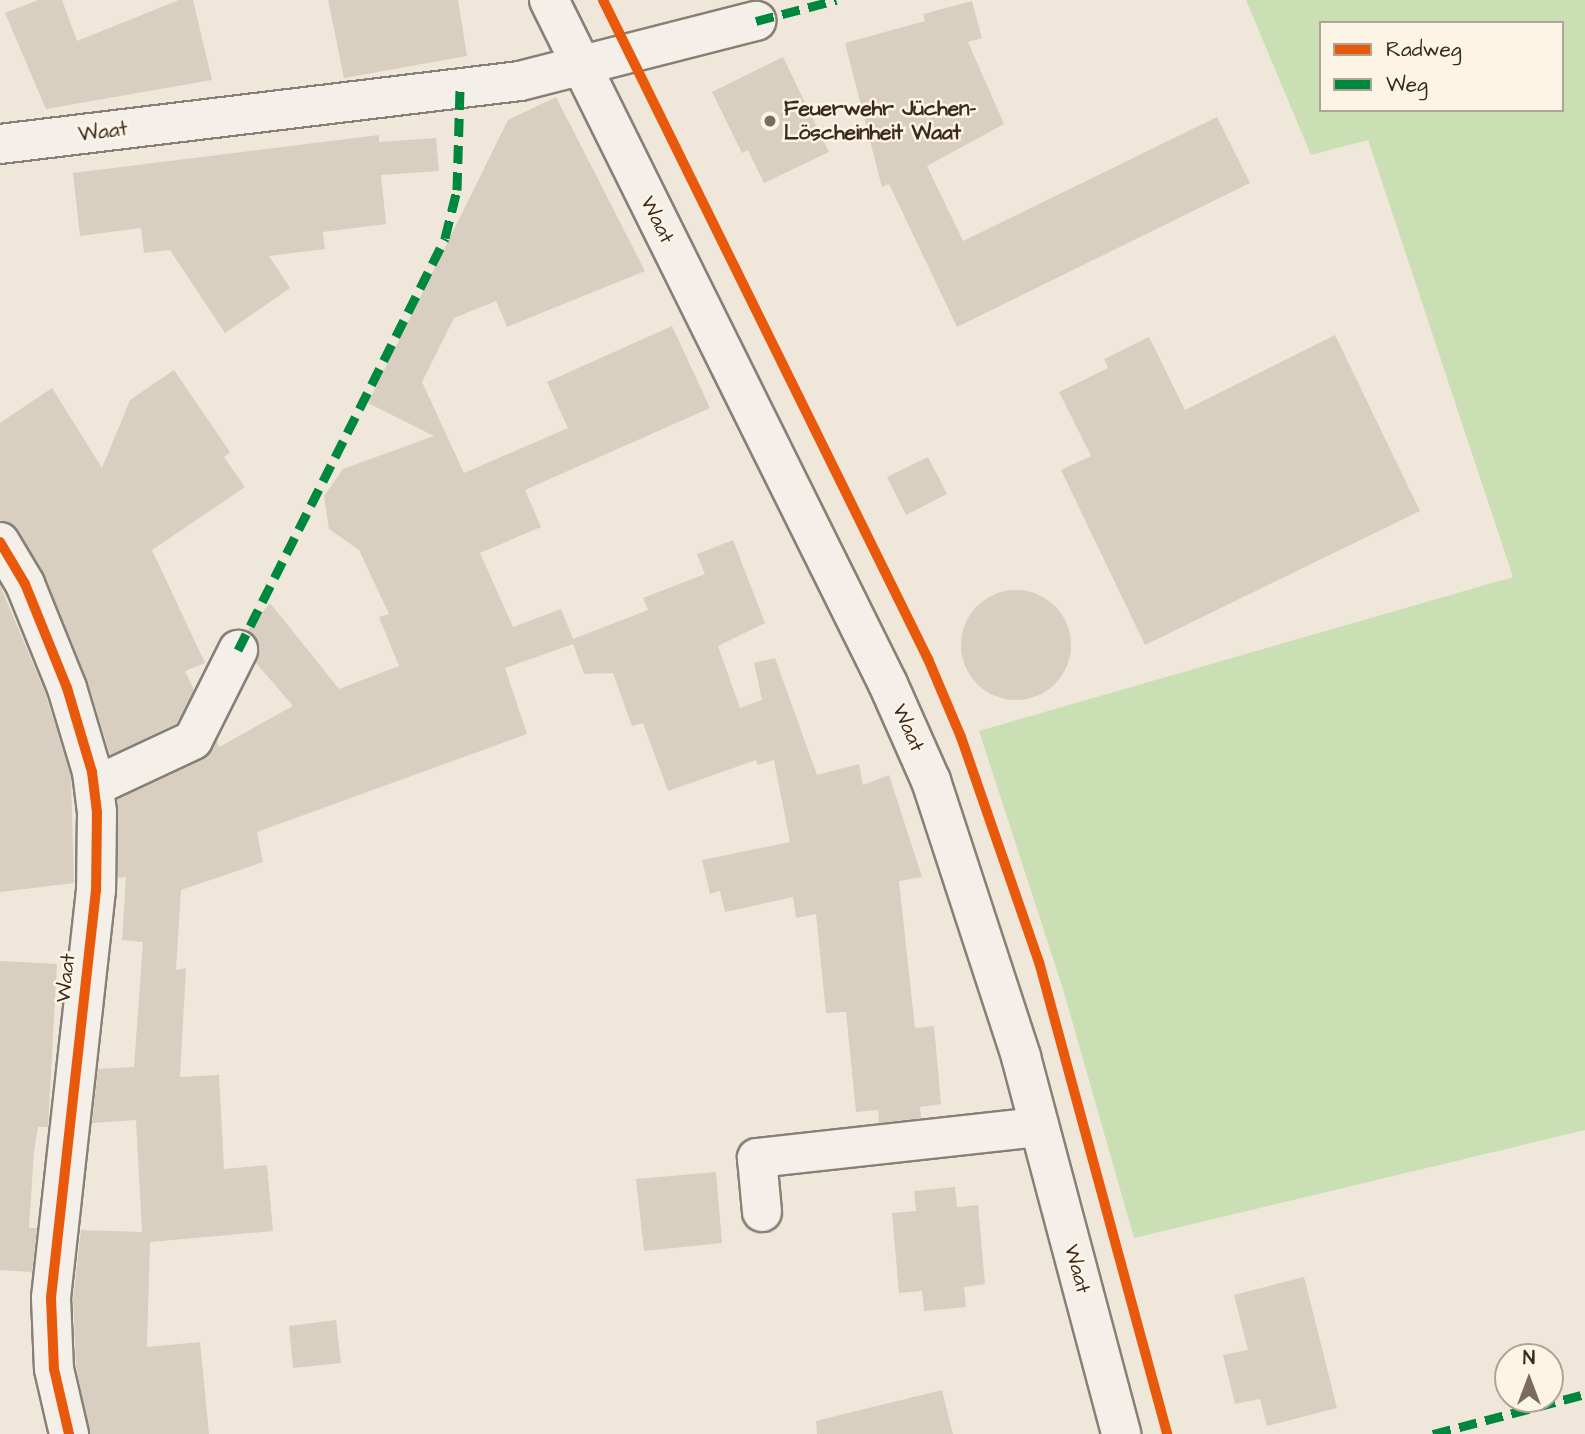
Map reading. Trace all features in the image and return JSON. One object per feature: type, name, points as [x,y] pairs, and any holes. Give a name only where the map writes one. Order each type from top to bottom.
[{"type":"main road","name":"Waat","points":[[550,0],[580,67],[915,744],[982,926],[1040,1127],[1121,1434]]},
{"type":"main road","name":"Waat","points":[[0,144],[460,89],[580,67],[756,21]]},
{"type":"main road","name":"Waat","points":[[0,542],[53,649],[95,786],[96,890],[51,1298],[54,1369],[69,1434]]},
{"type":"main road","points":[[95,786],[193,740],[238,650]]},
{"type":"main road","points":[[762,1212],[757,1158],[1040,1127]]},
{"type":"green space","points":[[1246,0],[1585,0],[1585,1130],[1134,1238],[1063,989],[979,731],[1513,577],[1368,140],[1311,155]]},
{"type":"building","points":[[38,0],[62,0],[77,41],[179,0],[193,0],[212,80],[46,109],[5,13]]},
{"type":"building","points":[[328,0],[458,0],[467,56],[344,78]]},
{"type":"building","points":[[972,1],[982,38],[968,42],[1004,124],[927,166],[963,241],[1217,117],[1250,183],[957,327],[889,184],[882,187],[845,43],[925,21],[923,14]]},
{"type":"building","name":"Feuerwehr Jüchen- Löscheinheit Waat","points":[[783,57],[829,152],[764,183],[748,150],[742,153],[712,92]]},
{"type":"building","points":[[556,97],[645,271],[507,327],[496,301],[454,318],[422,382],[464,473],[568,428],[547,382],[672,326],[710,408],[525,490],[541,527],[480,553],[513,627],[561,609],[573,639],[648,610],[643,598],[705,574],[697,554],[733,540],[765,623],[718,646],[740,708],[762,700],[754,663],[775,658],[817,775],[859,764],[863,785],[889,775],[922,877],[899,881],[915,1028],[934,1026],[941,1104],[920,1107],[921,1118],[879,1123],[878,1110],[856,1112],[846,1012],[826,1013],[816,914],[796,918],[793,897],[725,912],[720,891],[710,894],[702,860],[790,842],[774,760],[758,765],[756,760],[668,791],[643,723],[632,726],[613,673],[584,674],[573,644],[505,668],[527,734],[257,832],[263,862],[181,890],[176,970],[186,968],[180,1077],[219,1075],[224,1169],[267,1165],[273,1231],[150,1242],[147,1347],[200,1342],[209,1434],[90,1434],[76,1366],[73,1299],[81,1230],[142,1232],[136,1120],[92,1123],[98,1069],[134,1067],[143,942],[122,940],[126,877],[118,878],[117,800],[202,760],[217,741],[219,747],[293,706],[256,663],[260,648],[248,630],[270,603],[339,689],[399,666],[379,617],[389,614],[359,550],[329,529],[324,496],[343,469],[434,436],[368,403],[508,120]]},
{"type":"building","points":[[379,135],[379,142],[436,138],[439,171],[381,175],[386,224],[323,232],[325,249],[269,256],[290,288],[225,333],[170,250],[144,253],[141,228],[80,236],[73,173]]},
{"type":"building","points":[[1335,335],[1420,511],[1145,645],[1061,470],[1091,456],[1059,392],[1108,368],[1104,359],[1149,337],[1185,410]]},
{"type":"building","points":[[174,370],[230,452],[224,457],[245,487],[152,550],[205,663],[185,671],[194,690],[177,723],[110,755],[87,680],[45,576],[18,530],[0,520],[0,423],[52,388],[102,468],[130,400]]},
{"type":"building","points":[[928,457],[947,494],[906,515],[887,477]]},
{"type":"building","points":[[0,585],[46,695],[71,777],[74,883],[0,892]]},
{"type":"building","points":[[1016,590],[1037,594],[1055,606],[1067,624],[1071,645],[1067,666],[1055,684],[1037,696],[1016,700],[995,696],[977,684],[965,666],[961,645],[965,624],[977,606],[995,594]]},
{"type":"building","points":[[0,961],[57,964],[48,1127],[38,1127],[34,1151],[29,1228],[37,1228],[32,1272],[0,1270]]},
{"type":"building","points":[[716,1172],[722,1243],[644,1251],[636,1179]]},
{"type":"building","points":[[955,1187],[957,1207],[978,1205],[985,1284],[964,1287],[966,1307],[924,1311],[922,1291],[899,1293],[892,1213],[916,1211],[914,1191]]},
{"type":"building","points":[[1304,1277],[1337,1408],[1267,1426],[1260,1399],[1235,1404],[1223,1355],[1248,1350],[1234,1295]]},
{"type":"building","points":[[336,1320],[341,1363],[293,1368],[289,1326]]},
{"type":"building","points":[[942,1390],[953,1434],[817,1434],[816,1421]]},
{"type":"marked path","points":[[756,21],[836,0]]},
{"type":"marked path","points":[[238,650],[445,238],[457,190],[460,89]]},
{"type":"marked path","points":[[1433,1434],[1585,1394]]},
{"type":"cycle path","points":[[603,0],[928,659],[961,737],[1039,962],[1167,1434]]},
{"type":"cycle path","points":[[0,542],[25,584],[67,688],[92,772],[97,812],[96,890],[51,1298],[54,1369],[69,1434]]},
{"type":"place","name":"Feuerwehr Jüchen- Löscheinheit Waat","points":[[770,121]]}]
